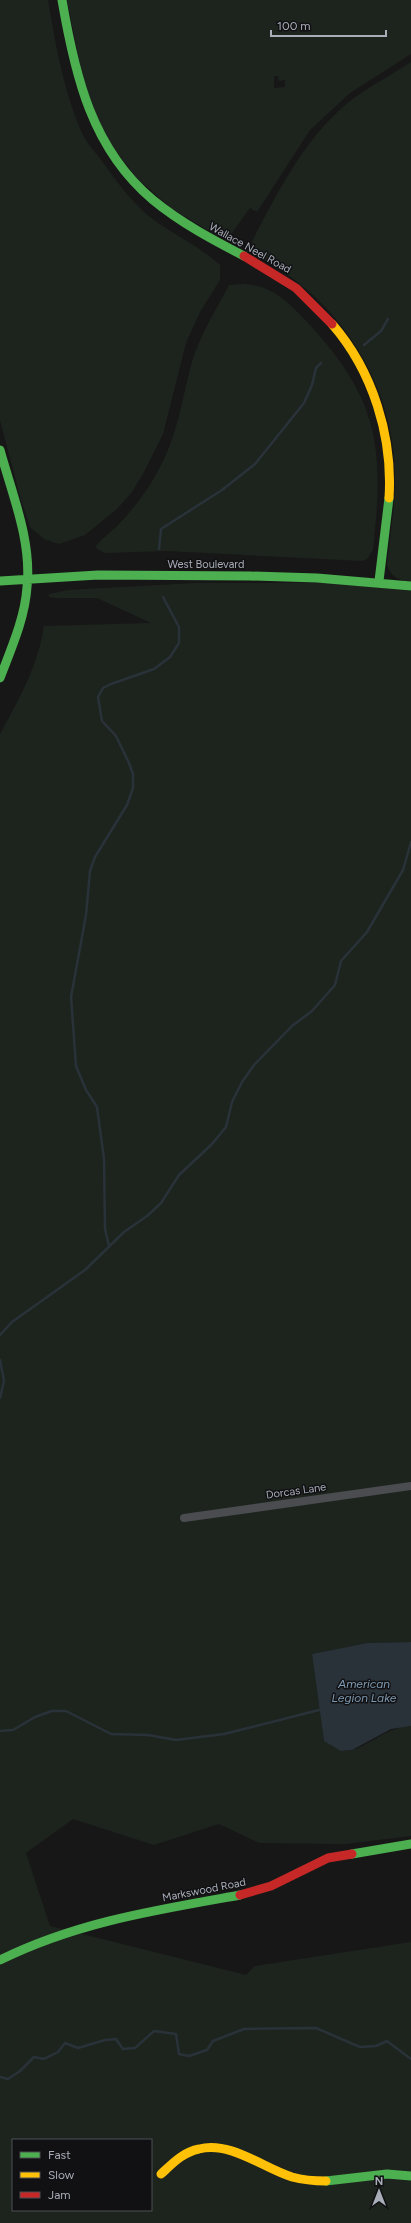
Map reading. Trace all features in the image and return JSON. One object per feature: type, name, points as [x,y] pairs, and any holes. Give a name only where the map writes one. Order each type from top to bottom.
[{"type":"main road","name":"Wallace Neel Road","points":[[62,0],[73,63],[84,102],[104,142],[122,169],[144,193],[176,219],[271,272],[301,293],[332,324],[355,356],[373,393],[380,415],[389,466],[388,511],[379,581]]},
{"type":"main road","points":[[0,450],[26,553],[28,580],[12,648],[0,678]]},
{"type":"main road","name":"West Boulevard","points":[[0,581],[98,575],[304,577],[379,581],[411,586]]},
{"type":"main road","name":"Markswood Road","points":[[0,1960],[36,1943],[81,1927],[257,1892],[328,1858],[411,1844]]},
{"type":"main road","points":[[161,2174],[181,2156],[202,2148],[215,2147],[235,2151],[268,2169],[287,2176],[312,2181],[341,2181],[388,2174],[411,2176]]},
{"type":"street","name":"Dorcas Lane","points":[[184,1518],[411,1486]]},
{"type":"shaded area","points":[[0,0],[48,0],[66,87],[84,137],[120,185],[143,211],[161,225],[211,257],[220,265],[220,280],[200,312],[186,343],[163,434],[144,472],[132,492],[117,509],[85,535],[59,544],[44,539],[30,527],[21,500],[0,420]]},
{"type":"shaded area","points":[[67,0],[411,0],[411,54],[350,93],[310,130],[257,212],[250,208],[226,241],[172,209],[138,179],[110,144],[86,95]],"holes":[[[274,76],[278,76],[279,81],[285,80],[285,87],[274,88]]]},
{"type":"shaded area","points":[[411,62],[411,582],[393,575],[387,564],[394,501],[394,452],[389,424],[381,397],[370,372],[356,347],[340,324],[322,304],[288,275],[247,251],[280,188],[320,130],[336,113],[354,98]]},
{"type":"shaded area","points":[[244,284],[264,288],[280,297],[295,309],[333,352],[350,378],[363,403],[372,428],[378,483],[373,550],[367,559],[362,561],[167,551],[104,553],[95,547],[119,524],[136,504],[152,482],[166,454],[179,416],[192,362],[199,342],[229,285]]},
{"type":"shaded area","points":[[196,583],[337,583],[411,591],[411,1642],[367,1643],[312,1654],[324,1741],[342,1751],[352,1750],[392,1730],[411,1726],[411,1836],[346,1844],[259,1843],[219,1824],[154,1845],[73,1819],[26,1853],[50,1926],[246,1975],[255,1966],[411,1942],[411,2223],[0,2223],[0,734],[27,682],[37,655],[44,626],[151,623],[97,598],[55,598],[49,597],[49,594],[68,590]]},
{"type":"water","name":"American Legion Lake","points":[[411,1642],[411,1726],[391,1729],[352,1750],[341,1751],[324,1741],[312,1654],[367,1643]]},
{"type":"waterway","points":[[364,345],[381,331],[388,319]]},
{"type":"waterway","points":[[159,549],[161,529],[222,490],[255,464],[304,403],[312,385],[316,368],[321,363]]},
{"type":"waterway","points":[[109,1246],[105,1229],[104,1159],[97,1107],[86,1090],[76,1066],[71,997],[86,915],[90,871],[95,857],[127,805],[133,788],[133,774],[129,763],[116,736],[102,721],[98,697],[103,688],[154,669],[170,657],[179,643],[179,627],[163,597]]},
{"type":"waterway","points":[[0,1335],[12,1322],[85,1270],[124,1232],[147,1216],[161,1203],[179,1175],[212,1144],[226,1127],[232,1102],[242,1082],[254,1065],[292,1026],[312,1011],[335,985],[341,961],[367,932],[403,870],[411,842]]},
{"type":"waterway","points":[[0,1360],[4,1381],[0,1398]]},
{"type":"waterway","points":[[0,1731],[13,1730],[35,1717],[52,1711],[66,1711],[111,1734],[148,1735],[176,1740],[224,1734],[323,1709]]},
{"type":"waterway","points":[[0,2077],[8,2079],[20,2071],[34,2057],[44,2059],[58,2052],[65,2043],[78,2048],[105,2040],[116,2039],[123,2049],[135,2048],[154,2031],[176,2034],[179,2054],[189,2056],[207,2050],[213,2041],[244,2029],[316,2028],[360,2047],[376,2046],[387,2041],[411,2059]]},
{"type":"traffic: fast","points":[[62,0],[80,83],[101,134],[115,158],[132,180],[153,200],[197,231],[244,256]]},
{"type":"traffic: fast","points":[[0,450],[24,535],[28,570],[26,599],[17,633],[0,678]]},
{"type":"traffic: fast","points":[[379,581],[389,498]]},
{"type":"traffic: fast","points":[[0,581],[98,575],[250,576],[317,578],[411,586]]},
{"type":"traffic: fast","points":[[352,1854],[411,1844]]},
{"type":"traffic: fast","points":[[0,1960],[58,1936],[117,1919],[240,1895]]},
{"type":"traffic: fast","points":[[326,2181],[387,2174],[411,2176]]},
{"type":"traffic: slow","points":[[332,324],[359,362],[377,406],[384,429],[388,452],[389,498]]},
{"type":"traffic: slow","points":[[161,2174],[178,2159],[188,2153],[199,2149],[211,2148],[235,2152],[292,2177],[326,2181]]},
{"type":"traffic: jam","points":[[244,256],[296,288],[332,324]]},
{"type":"traffic: jam","points":[[240,1895],[271,1886],[328,1858],[352,1854]]}]
